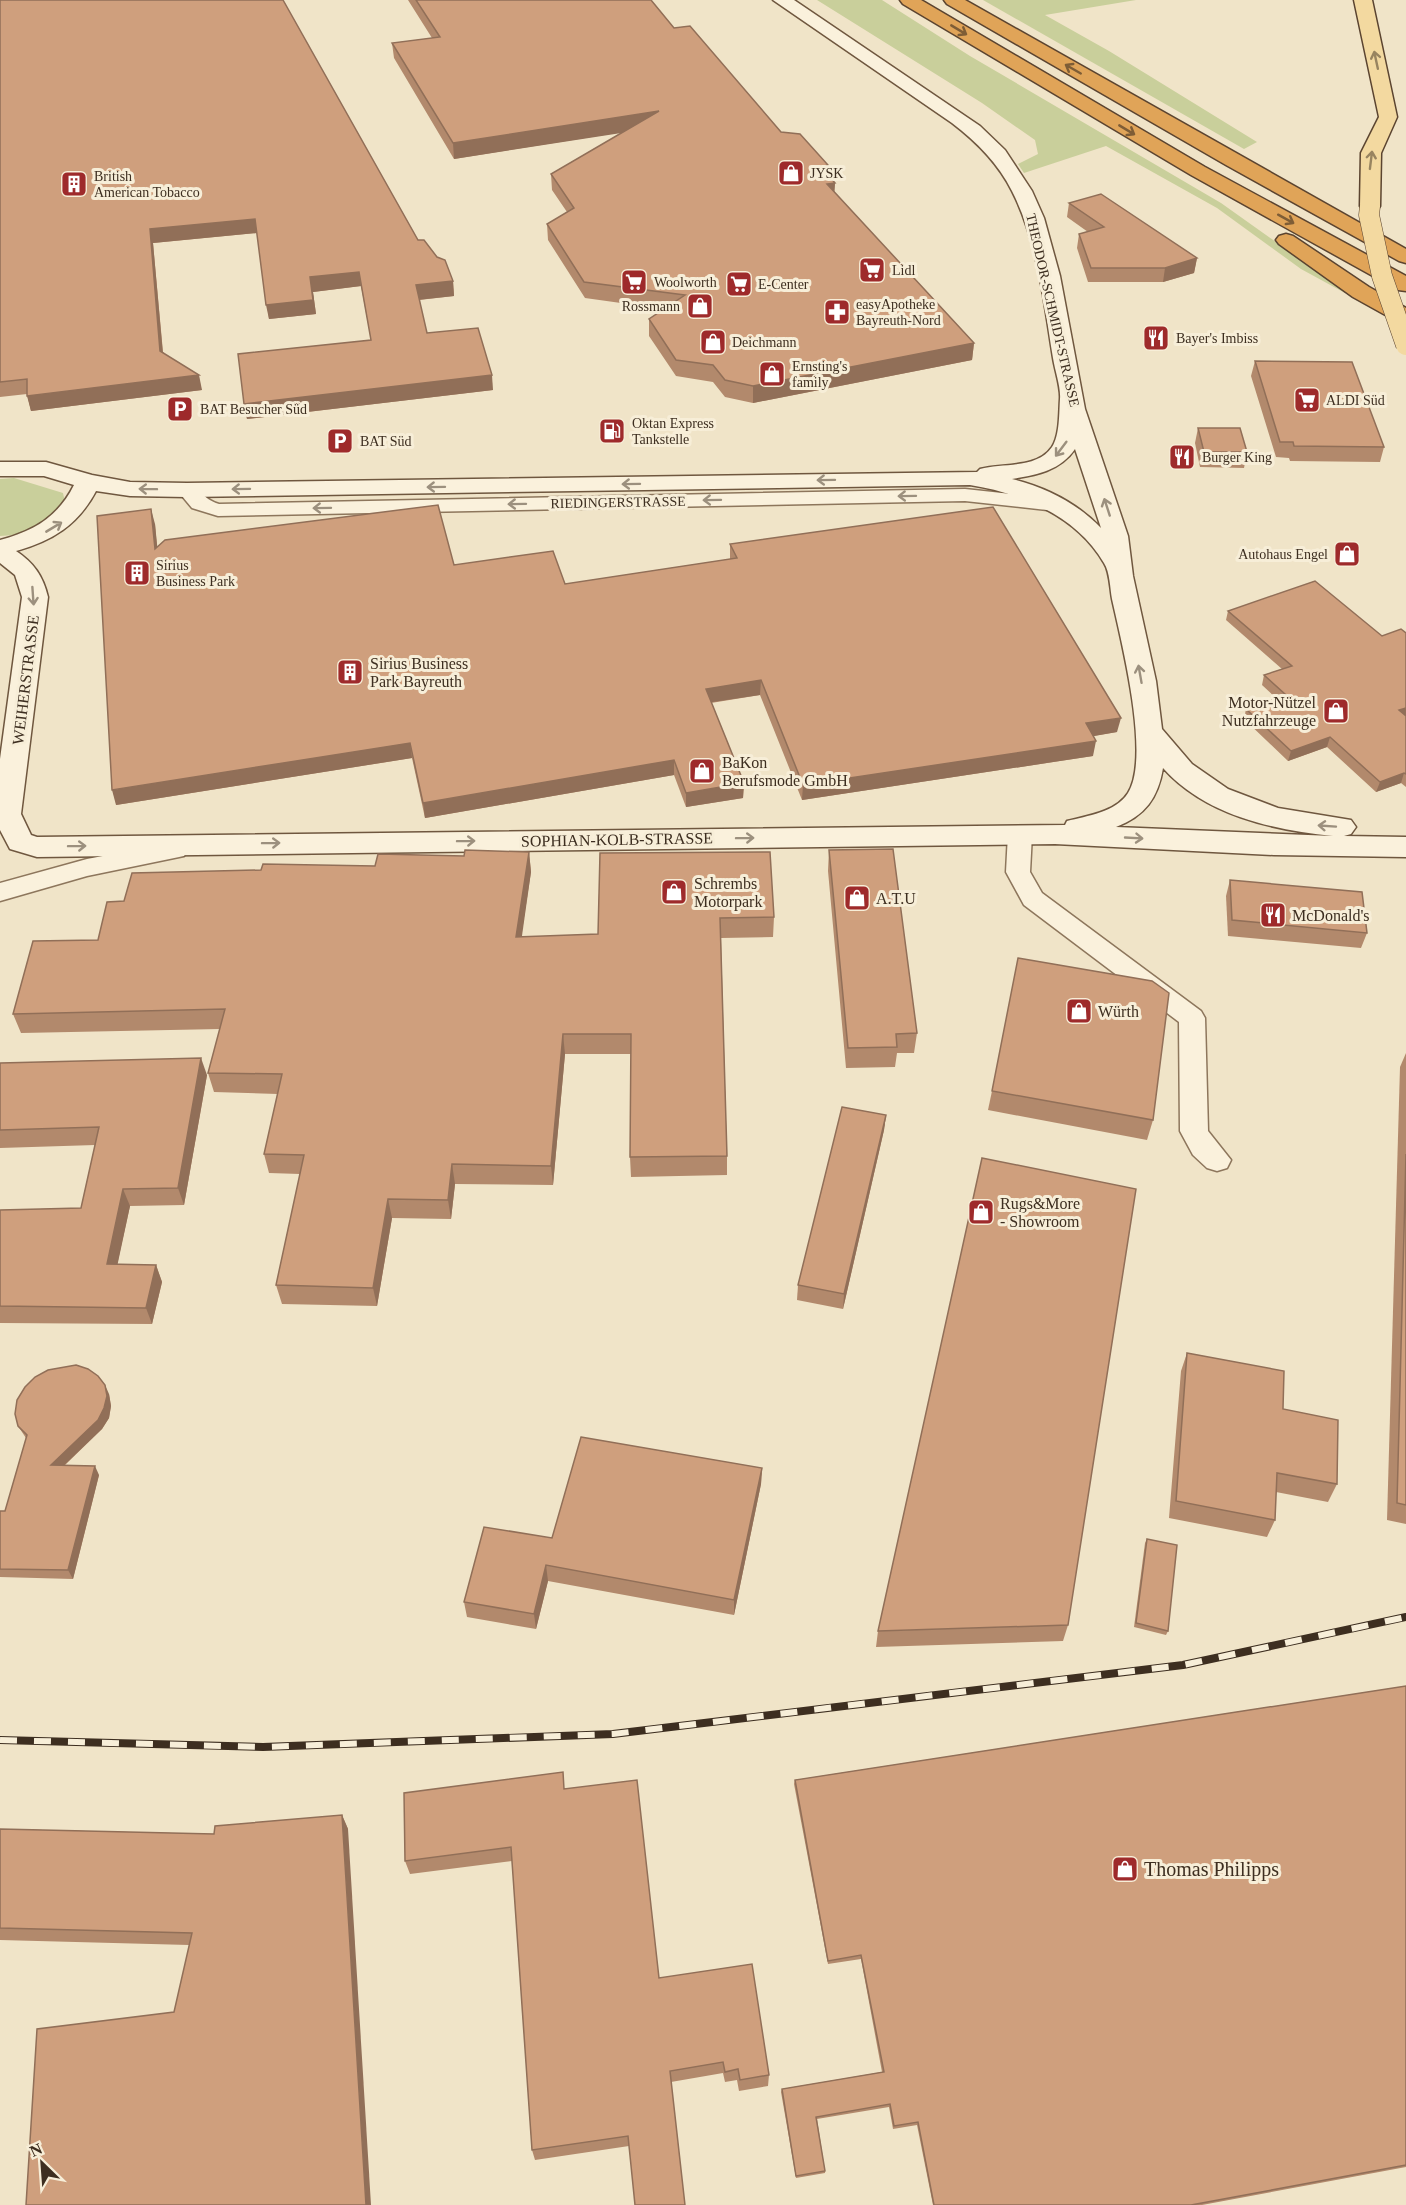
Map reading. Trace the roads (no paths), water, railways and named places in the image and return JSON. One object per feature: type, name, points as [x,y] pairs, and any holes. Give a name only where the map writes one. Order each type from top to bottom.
[{"type":"highway","points":[[909,0],[1198,171],[1406,285]]},
{"type":"highway","points":[[953,0],[1233,161],[1406,257]]},
{"type":"highway","points":[[961,0],[976,14]]},
{"type":"highway","points":[[1198,171],[1227,200],[1361,292],[1406,317]]},
{"type":"main road","name":"THEODOR-SCHMIDT-STRASSE","points":[[782,0],[956,117],[985,140],[1008,166],[1023,191],[1035,221],[1070,393],[1116,535],[1118,564],[1150,732],[1150,766],[1146,786],[1134,805],[1110,818],[1055,834]]},
{"type":"main road","points":[[1363,0],[1388,117],[1371,153],[1369,215],[1382,276],[1406,345]]},
{"type":"main road","points":[[947,477],[1017,472],[1037,467],[1052,459],[1062,450],[1068,438],[1070,393]]},
{"type":"main road","name":"RIEDINGERSTRASSE","points":[[0,469],[46,469],[88,482],[129,489],[187,490],[947,477],[986,480],[1013,486],[1069,512],[1100,539],[1118,564]]},
{"type":"main road","points":[[0,548],[22,542],[61,523],[70,515],[88,482]]},
{"type":"main road","name":"WEIHERSTRASSE","points":[[0,552],[20,565],[31,577],[35,597],[7,814],[20,842],[37,847],[213,844]]},
{"type":"main road","points":[[1150,732],[1181,770],[1205,789],[1232,804],[1263,815],[1306,824],[1356,828],[1406,824]]},
{"type":"main road","points":[[1055,834],[1274,845],[1406,847]]},
{"type":"main road","name":"SOPHIAN-KOLB-STRASSE","points":[[213,844],[1055,834]]},
{"type":"street","name":"RIEDINGERSTRASSE","points":[[187,490],[199,504],[218,510],[965,495],[1056,505]]},
{"type":"street","points":[[1020,834],[1018,872],[1033,899],[1192,1018],[1194,1131],[1203,1147],[1218,1160]]},
{"type":"street","points":[[0,892],[112,861],[213,844]]},
{"type":"railway","points":[[0,1740],[263,1747],[613,1734],[1183,1665],[1406,1617]]},
{"type":"place","name":"JYSK","points":[[791,173]]},
{"type":"place","name":"British American Tobacco","points":[[74,184]]},
{"type":"place","name":"Lidl","points":[[872,270]]},
{"type":"place","name":"Woolworth","points":[[634,282]]},
{"type":"place","name":"E-Center","points":[[739,284]]},
{"type":"place","name":"Rossmann","points":[[700,306]]},
{"type":"place","name":"easyApotheke Bayreuth-Nord","points":[[837,312]]},
{"type":"place","name":"Bayer's Imbiss","points":[[1156,338]]},
{"type":"place","name":"Deichmann","points":[[713,342]]},
{"type":"place","name":"Ernsting's family","points":[[772,374]]},
{"type":"place","name":"ALDI Süd","points":[[1307,400]]},
{"type":"place","name":"BAT Besucher Süd","points":[[180,409]]},
{"type":"place","name":"Oktan Express Tankstelle","points":[[612,431]]},
{"type":"place","name":"BAT Süd","points":[[340,441]]},
{"type":"place","name":"Burger King","points":[[1182,457]]},
{"type":"place","name":"Autohaus Engel","points":[[1347,554]]},
{"type":"place","name":"Sirius Business Park","points":[[137,573]]},
{"type":"place","name":"Sirius Business Park Bayreuth","points":[[350,672]]},
{"type":"place","name":"Motor-Nützel Nutzfahrzeuge","points":[[1336,711]]},
{"type":"place","name":"BaKon Berufsmode GmbH","points":[[702,771]]},
{"type":"place","name":"Schrembs Motorpark","points":[[674,892]]},
{"type":"place","name":"A.T.U","points":[[857,898]]},
{"type":"place","name":"McDonald's","points":[[1273,915]]},
{"type":"place","name":"Würth","points":[[1079,1011]]},
{"type":"place","name":"Rugs&More - Showroom","points":[[981,1212]]},
{"type":"place","name":"Thomas Philipps","points":[[1125,1869]]}]
